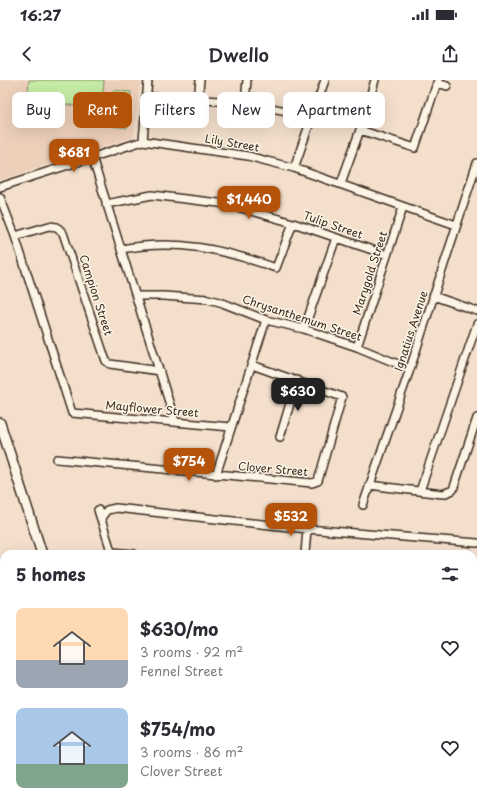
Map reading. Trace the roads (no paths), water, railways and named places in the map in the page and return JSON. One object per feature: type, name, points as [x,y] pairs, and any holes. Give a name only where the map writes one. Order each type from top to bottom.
[{"type":"main road","points":[[0,422],[41,550]]},
{"type":"street","points":[[147,92],[148,80]]},
{"type":"street","points":[[199,92],[200,80]]},
{"type":"street","points":[[246,92],[247,80]]},
{"type":"street","points":[[320,92],[324,80]]},
{"type":"street","points":[[341,183],[360,130],[374,80]]},
{"type":"street","points":[[360,130],[415,148],[438,81],[447,86]]},
{"type":"street","points":[[143,140],[144,128]]},
{"type":"street","points":[[294,168],[308,128]]},
{"type":"street","name":"Lily Street","points":[[0,187],[143,140],[248,156],[294,168],[341,183],[403,207],[456,225]]},
{"type":"street","points":[[92,157],[137,296],[175,421]]},
{"type":"street","name":"Ignatius Avenue","points":[[363,505],[410,369],[477,163]]},
{"type":"street","name":"Tulip Street","points":[[106,204],[152,195],[227,204],[292,223],[387,255]]},
{"type":"street","points":[[0,197],[15,236]]},
{"type":"street","name":"Marygold Street","points":[[357,347],[403,207]]},
{"type":"street","points":[[121,249],[148,244],[190,246],[226,252],[276,268],[292,223]]},
{"type":"street","name":"Campion Street","points":[[15,236],[48,226],[57,227],[64,233],[106,361],[110,364],[160,371]]},
{"type":"street","name":"Mayflower Street","points":[[15,236],[72,413],[231,427]]},
{"type":"street","points":[[304,329],[336,238]]},
{"type":"street","name":"Chrysanthemum Street","points":[[137,296],[208,299],[220,302],[266,320],[304,329],[357,347],[410,369]]},
{"type":"street","points":[[433,296],[477,311]]},
{"type":"street","points":[[216,475],[266,320]]},
{"type":"street","points":[[420,491],[477,324]]},
{"type":"street","points":[[252,365],[297,380],[280,437]]},
{"type":"street","name":"Clover Street","points":[[58,459],[312,483],[318,481],[342,397],[297,380]]},
{"type":"street","points":[[370,485],[442,494],[453,490],[477,418]]},
{"type":"street","points":[[101,518],[107,510],[116,508],[307,529],[477,543]]},
{"type":"street","points":[[98,510],[111,550]]},
{"type":"street","points":[[305,550],[307,529]]}]
